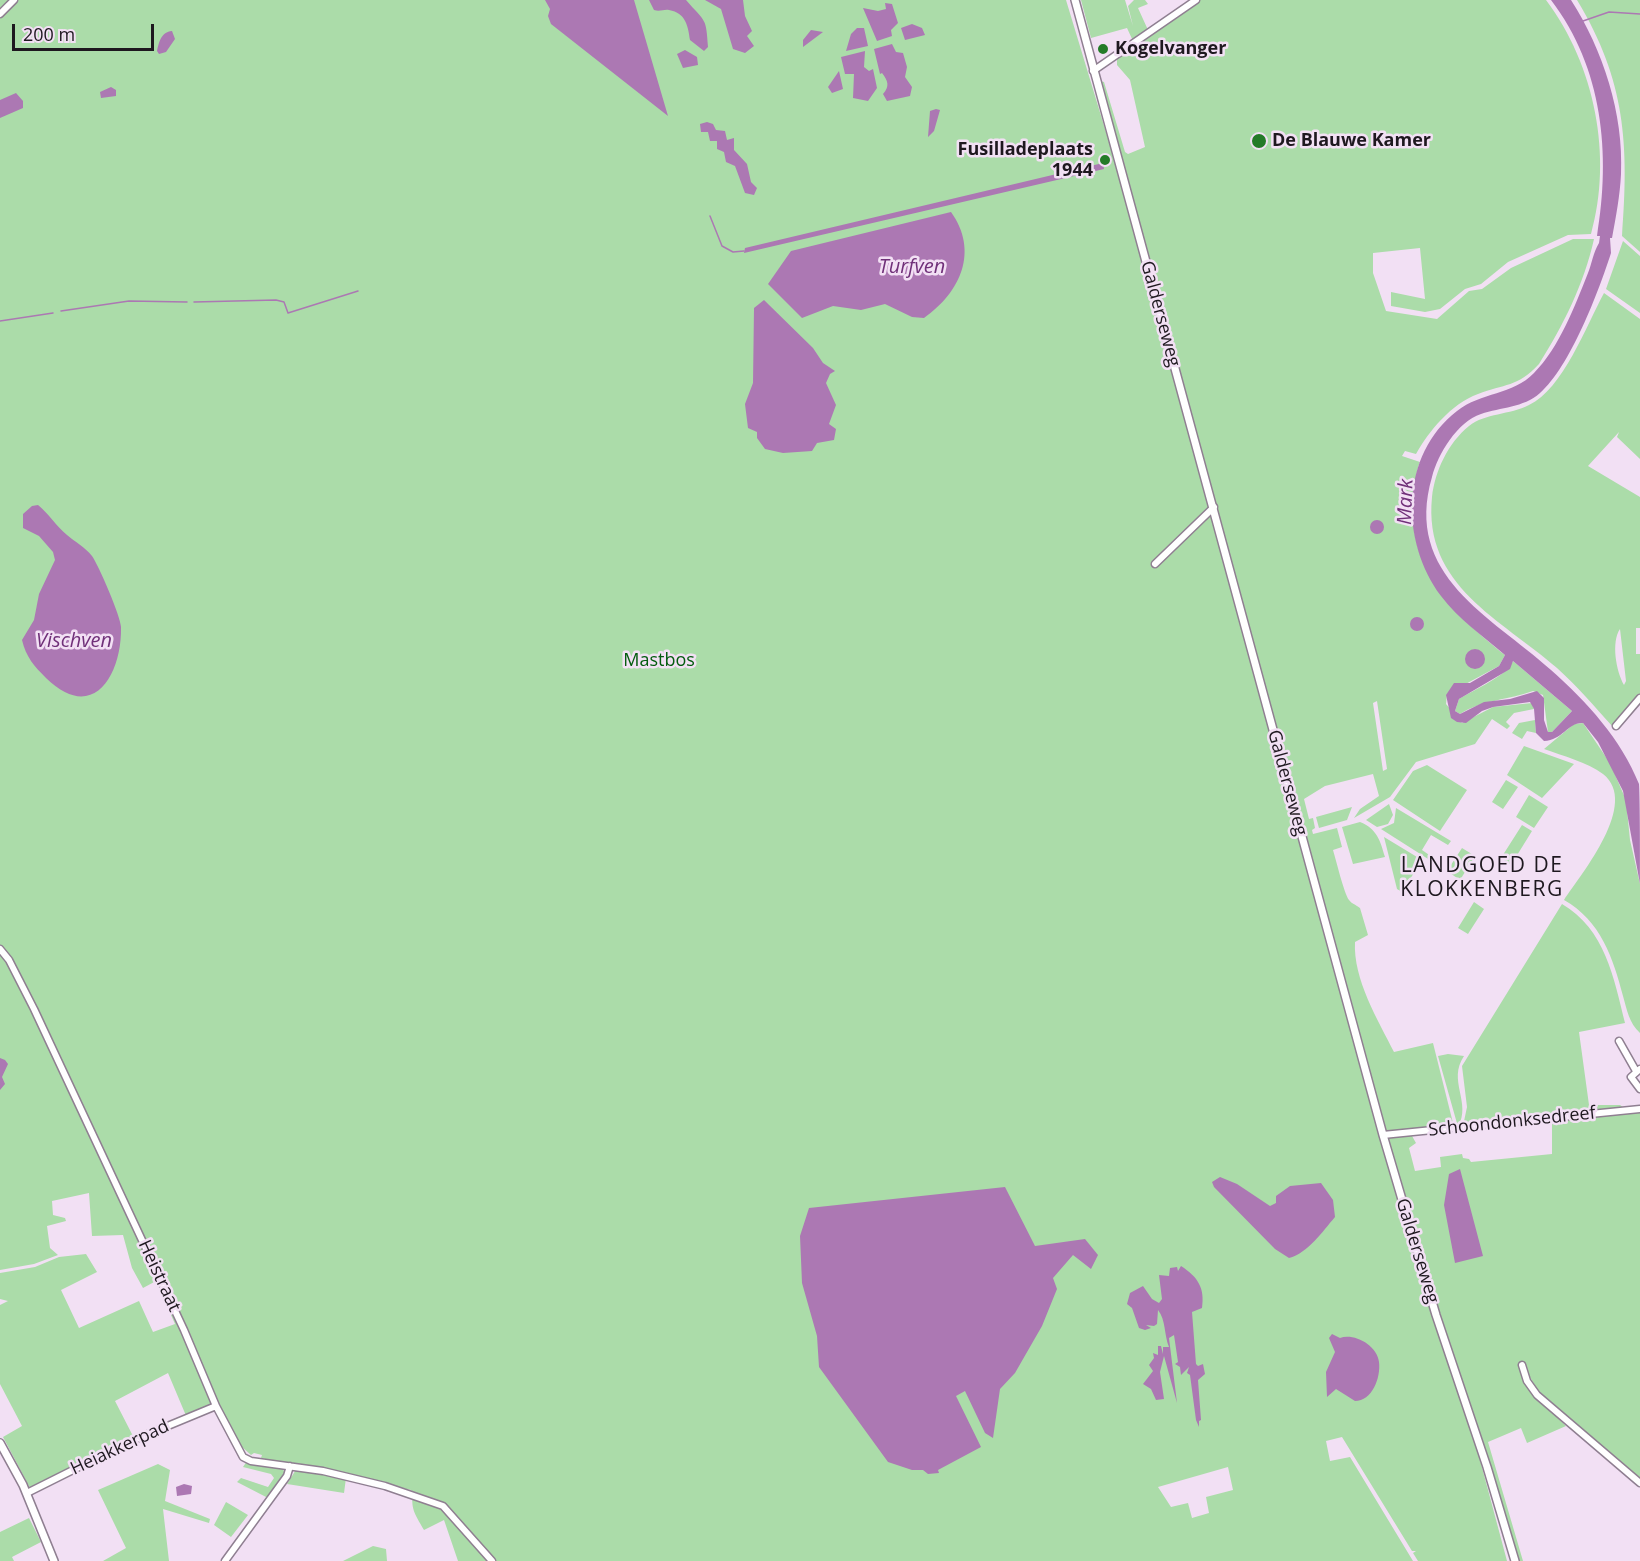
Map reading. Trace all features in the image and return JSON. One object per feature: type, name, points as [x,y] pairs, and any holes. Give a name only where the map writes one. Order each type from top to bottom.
[{"type":"street","points":[[0,14],[14,0]]},
{"type":"street","name":"Galderseweg","points":[[1075,0],[1383,1135],[1436,1315],[1488,1467],[1515,1561]]},
{"type":"street","points":[[1093,71],[1196,0]]},
{"type":"street","points":[[1155,564],[1214,507]]},
{"type":"street","points":[[1616,726],[1640,698]]},
{"type":"street","name":"Heistraat","points":[[0,949],[9,960],[34,1009],[184,1330],[216,1406],[247,1460],[290,1466]]},
{"type":"street","points":[[1619,1041],[1638,1070],[1631,1077],[1640,1089]]},
{"type":"street","name":"Schoondonksedreef","points":[[1383,1135],[1640,1109]]},
{"type":"street","points":[[1522,1365],[1527,1381],[1537,1395],[1640,1483]]},
{"type":"street","name":"Heiakkerpad","points":[[27,1493],[129,1442],[216,1406]]},
{"type":"street","points":[[0,1443],[27,1493],[54,1561]]},
{"type":"street","points":[[225,1561],[287,1476],[290,1466],[323,1471],[443,1506],[492,1561]]},
{"type":"green space","name":"Mastbos","points":[[0,0],[1066,0],[1115,162],[1121,160],[1100,81],[1104,82],[1125,152],[1128,154],[1145,147],[1130,80],[1117,65],[1117,59],[1200,0],[1546,0],[1577,53],[1588,82],[1595,112],[1600,174],[1591,234],[1568,235],[1508,262],[1481,284],[1465,289],[1440,309],[1425,312],[1391,306],[1391,292],[1425,299],[1420,248],[1373,253],[1373,273],[1386,311],[1437,319],[1469,291],[1482,289],[1511,268],[1573,239],[1594,239],[1585,272],[1572,304],[1539,364],[1517,381],[1478,394],[1459,404],[1427,436],[1416,454],[1405,451],[1402,456],[1420,462],[1414,498],[1414,523],[1418,547],[1426,568],[1437,588],[1452,606],[1505,655],[1499,666],[1447,694],[1446,704],[1462,723],[1493,707],[1532,703],[1534,709],[1514,713],[1506,722],[1510,726],[1507,729],[1492,719],[1475,744],[1416,762],[1390,797],[1354,818],[1360,809],[1379,796],[1373,774],[1325,786],[1304,799],[1309,819],[1313,818],[1315,828],[1312,830],[1313,834],[1337,828],[1342,847],[1333,850],[1340,876],[1349,900],[1360,908],[1368,935],[1355,942],[1358,970],[1374,1013],[1394,1052],[1433,1043],[1454,1127],[1412,1136],[1416,1143],[1409,1148],[1415,1171],[1441,1167],[1440,1157],[1462,1154],[1463,1158],[1471,1162],[1552,1154],[1552,1121],[1640,1110],[1640,1479],[1540,1394],[1524,1367],[1519,1368],[1526,1384],[1566,1426],[1527,1443],[1521,1428],[1488,1442],[1523,1561],[1517,1561],[1482,1442],[1476,1445],[1507,1561],[1418,1561],[1413,1553],[1416,1551],[1412,1551],[1342,1437],[1326,1441],[1330,1461],[1350,1457],[1413,1561],[458,1561],[444,1520],[424,1530],[413,1509],[411,1490],[261,1458],[262,1455],[254,1453],[251,1455],[242,1447],[217,1401],[187,1418],[168,1373],[115,1401],[134,1438],[31,1490],[3,1437],[22,1426],[0,1384],[0,1305],[8,1301],[0,1299],[0,1273],[35,1267],[59,1257],[86,1254],[97,1272],[61,1290],[79,1328],[139,1301],[153,1332],[175,1324],[156,1281],[143,1288],[132,1268],[123,1235],[92,1236],[89,1193],[52,1201],[53,1215],[65,1218],[66,1221],[47,1226],[50,1248],[58,1255],[34,1264],[0,1270]],"holes":[[[1377,701],[1387,769],[1383,771],[1373,703]],[[1228,1467],[1233,1490],[1206,1497],[1209,1513],[1192,1518],[1188,1503],[1171,1507],[1158,1487]]]},
{"type":"green space","points":[[1081,0],[1125,0],[1133,26],[1128,6],[1134,0],[1145,0],[1148,4],[1138,8],[1148,30],[1133,41],[1127,28],[1091,38]]},
{"type":"green space","points":[[1577,0],[1640,0],[1640,252],[1622,236],[1624,143],[1615,86],[1606,58]]},
{"type":"green space","points":[[1623,241],[1640,256],[1640,313],[1606,289]]},
{"type":"green space","points":[[1604,293],[1640,319],[1640,459],[1617,437],[1619,432],[1588,466],[1640,497],[1640,628],[1636,628],[1636,654],[1640,654],[1640,697],[1613,727],[1557,668],[1470,598],[1453,577],[1440,554],[1432,528],[1432,497],[1436,477],[1449,449],[1475,422],[1529,405],[1553,385],[1581,339]],"holes":[[[1620,629],[1626,681],[1624,685],[1615,649]]]},
{"type":"green space","points":[[1513,661],[1572,711],[1552,732],[1548,732],[1543,695],[1533,691],[1486,703],[1460,714],[1455,711],[1459,699],[1497,677],[1510,667]]},
{"type":"green space","points":[[1535,720],[1536,733],[1527,731],[1522,739],[1512,733],[1519,723]]},
{"type":"green space","points":[[1583,723],[1610,763],[1626,800],[1630,840],[1640,884],[1640,1033],[1629,1016],[1615,968],[1604,942],[1587,919],[1564,900],[1604,838],[1612,819],[1615,802],[1613,787],[1603,774],[1582,763],[1544,749],[1574,724]]},
{"type":"green space","points":[[1524,746],[1574,764],[1542,798],[1507,775]]},
{"type":"green space","points":[[1427,765],[1467,790],[1440,831],[1393,800],[1413,771]]},
{"type":"green space","points":[[1506,780],[1518,787],[1503,809],[1492,802]]},
{"type":"green space","points":[[1529,795],[1548,807],[1534,828],[1516,817]]},
{"type":"green space","points":[[1389,804],[1393,815],[1388,824],[1377,827],[1366,820]]},
{"type":"green space","points":[[1352,807],[1347,820],[1319,828],[1316,817]]},
{"type":"green space","points":[[1396,808],[1451,841],[1448,845],[1431,835],[1422,850],[1438,861],[1436,864],[1381,829],[1394,823]]},
{"type":"green space","points":[[1360,822],[1377,836],[1385,857],[1353,864],[1342,827]]},
{"type":"green space","points":[[1522,825],[1532,831],[1511,865],[1501,858]]},
{"type":"green space","points":[[1384,837],[1422,860],[1402,892],[1397,889]]},
{"type":"green space","points":[[1462,848],[1475,856],[1460,880],[1447,871]]},
{"type":"green space","points":[[1474,902],[1484,909],[1468,934],[1458,928]]},
{"type":"green space","points":[[1562,904],[1577,914],[1588,927],[1606,956],[1625,1023],[1579,1032],[1589,1105],[1620,1105],[1623,1107],[1463,1126],[1467,1107],[1462,1066]]},
{"type":"green space","points":[[1448,1054],[1464,1056],[1459,1065],[1458,1074],[1462,1118],[1458,1127],[1438,1056]]},
{"type":"green space","points":[[247,1461],[283,1469],[285,1474],[268,1498],[237,1482],[241,1478],[268,1487],[274,1478],[271,1474],[243,1467]]},
{"type":"green space","points":[[158,1464],[170,1470],[165,1501],[210,1519],[209,1523],[163,1509],[169,1561],[103,1561],[126,1548],[98,1490]]},
{"type":"green space","points":[[297,1468],[346,1478],[344,1493],[287,1484]]},
{"type":"green space","points":[[226,1502],[248,1515],[231,1537],[214,1525]]},
{"type":"green space","points":[[29,1518],[41,1542],[12,1557],[14,1561],[0,1561],[0,1532]]},
{"type":"green space","points":[[373,1546],[386,1549],[387,1561],[343,1561]]},
{"type":"water","points":[[545,0],[634,0],[668,116],[551,24],[548,16],[550,9]]},
{"type":"water","points":[[649,0],[686,0],[704,21],[708,47],[704,51],[690,40],[683,17],[669,10],[654,10]]},
{"type":"water","points":[[705,0],[743,0],[745,16],[752,31],[747,36],[754,46],[745,53],[733,49],[721,9]]},
{"type":"water","points":[[1551,0],[1571,0],[1602,61],[1615,106],[1621,151],[1621,174],[1612,238],[1610,238],[1611,253],[1582,328],[1562,366],[1551,381],[1533,398],[1481,414],[1472,418],[1457,431],[1444,449],[1435,468],[1426,512],[1430,541],[1441,567],[1458,590],[1479,611],[1551,670],[1577,695],[1602,722],[1632,767],[1639,784],[1640,884],[1623,791],[1598,742],[1583,723],[1573,725],[1556,738],[1544,741],[1536,733],[1534,709],[1530,702],[1493,707],[1482,711],[1466,723],[1457,722],[1451,718],[1446,695],[1454,683],[1470,683],[1499,666],[1505,655],[1463,620],[1441,596],[1418,550],[1413,525],[1412,499],[1416,474],[1425,451],[1438,429],[1466,405],[1516,386],[1526,380],[1543,363],[1572,313],[1599,243],[1600,236],[1597,236],[1603,174],[1599,113],[1582,54]],"holes":[[[1513,661],[1572,711],[1552,732],[1548,732],[1544,720],[1544,698],[1537,691],[1510,699],[1484,702],[1460,714],[1455,711],[1459,699],[1510,669]]]},
{"type":"water","points":[[885,3],[892,4],[898,23],[891,30],[892,36],[877,41],[863,8],[878,11],[886,9]]},
{"type":"water","points":[[912,24],[922,28],[925,35],[905,40],[901,28]]},
{"type":"water","points":[[857,28],[864,28],[868,46],[846,51],[851,34]]},
{"type":"water","points":[[811,30],[823,32],[803,47],[803,40]]},
{"type":"water","points":[[172,31],[175,39],[166,52],[159,54],[157,51],[161,38],[165,33]]},
{"type":"water","points":[[892,44],[896,52],[903,53],[907,67],[905,77],[912,87],[910,96],[887,101],[883,94],[887,88],[887,81],[882,73],[880,74],[874,49]]},
{"type":"water","points":[[685,50],[697,57],[698,65],[683,68],[677,54]]},
{"type":"water","points":[[865,51],[864,67],[869,71],[873,69],[877,88],[868,101],[853,98],[854,74],[845,74],[841,57]]},
{"type":"water","points":[[839,71],[843,89],[832,93],[828,87]]},
{"type":"water","points":[[111,87],[116,90],[116,96],[101,98],[100,92]]},
{"type":"water","points":[[16,93],[23,101],[23,108],[0,118],[0,100]]},
{"type":"water","points":[[940,110],[934,131],[928,137],[930,111]]},
{"type":"water","points":[[707,122],[713,124],[716,130],[725,131],[727,140],[734,138],[734,150],[747,164],[751,182],[757,188],[754,195],[745,193],[735,166],[726,162],[724,152],[717,149],[717,141],[710,141],[708,132],[701,132],[700,124]]},
{"type":"water","points":[[1103,163],[1104,169],[744,253],[745,248]]},
{"type":"water","name":"Turfven","points":[[951,212],[964,241],[965,256],[962,270],[948,296],[924,318],[912,317],[885,304],[861,310],[833,306],[802,318],[768,284],[791,251]]},
{"type":"water","points":[[764,300],[813,348],[823,363],[835,371],[830,374],[826,383],[836,405],[829,424],[836,429],[834,440],[817,443],[812,451],[783,453],[765,449],[757,438],[757,432],[748,428],[745,404],[753,383],[754,308]]},
{"type":"water","name":"Vischven","points":[[38,505],[92,556],[120,621],[120,645],[116,662],[102,688],[91,695],[78,696],[63,691],[46,678],[31,661],[22,640],[34,620],[39,594],[55,560],[53,552],[39,536],[23,528],[23,514],[32,506]]},
{"type":"water","points":[[1377,520],[1382,522],[1384,527],[1382,532],[1377,534],[1372,532],[1370,527],[1372,522]]},
{"type":"water","points":[[1414,617],[1420,617],[1424,624],[1420,631],[1414,631],[1410,627],[1410,621]]},
{"type":"water","points":[[1475,649],[1482,652],[1485,659],[1482,666],[1475,669],[1468,666],[1465,659],[1468,652]]},
{"type":"water","points":[[0,1058],[8,1064],[2,1077],[5,1084],[0,1090]]},
{"type":"water","points":[[1460,1169],[1483,1256],[1455,1263],[1444,1205],[1449,1174]]},
{"type":"water","points":[[1220,1177],[1237,1184],[1270,1206],[1276,1203],[1276,1196],[1290,1186],[1321,1183],[1333,1200],[1335,1217],[1308,1247],[1289,1258],[1275,1249],[1214,1187],[1212,1182]]},
{"type":"water","points":[[1005,1187],[1035,1246],[1085,1239],[1098,1255],[1091,1269],[1073,1255],[1053,1278],[1057,1289],[1042,1326],[1015,1373],[1000,1389],[993,1438],[985,1433],[965,1391],[956,1396],[981,1447],[938,1470],[939,1473],[928,1474],[923,1470],[912,1470],[888,1462],[819,1367],[817,1336],[802,1283],[800,1236],[809,1208]]},
{"type":"water","points":[[1181,1266],[1196,1279],[1203,1301],[1202,1308],[1192,1312],[1196,1364],[1198,1366],[1203,1364],[1205,1374],[1198,1380],[1201,1420],[1199,1427],[1190,1375],[1187,1373],[1189,1367],[1181,1375],[1180,1367],[1175,1364],[1178,1362],[1174,1335],[1169,1338],[1177,1403],[1164,1356],[1160,1372],[1164,1399],[1156,1400],[1151,1389],[1143,1384],[1153,1371],[1149,1365],[1154,1358],[1153,1353],[1158,1355],[1158,1346],[1161,1346],[1163,1354],[1163,1347],[1169,1347],[1158,1310],[1157,1324],[1146,1325],[1151,1328],[1145,1330],[1139,1328],[1132,1308],[1127,1304],[1130,1293],[1143,1286],[1152,1299],[1159,1303],[1162,1299],[1159,1275],[1169,1276],[1170,1268],[1177,1267],[1178,1271]]},
{"type":"water","points":[[1332,1334],[1340,1338],[1358,1339],[1374,1350],[1377,1356],[1379,1368],[1377,1381],[1371,1393],[1361,1400],[1355,1401],[1336,1389],[1327,1397],[1326,1372],[1335,1352],[1329,1338]]},
{"type":"water","points":[[184,1484],[192,1486],[191,1494],[177,1496],[176,1487]]},
{"type":"waterway","points":[[1583,21],[1609,12],[1640,14]]},
{"type":"waterway","points":[[710,216],[722,246],[733,252],[744,251]]},
{"type":"waterway","points":[[194,302],[276,300],[284,302],[288,313],[358,291]]},
{"type":"waterway","points":[[61,311],[129,301],[187,302]]},
{"type":"waterway","points":[[0,321],[53,313]]},
{"type":"place","name":"Kogelvanger","points":[[1103,49]]},
{"type":"place","name":"De Blauwe Kamer","points":[[1259,141]]},
{"type":"place","name":"Fusilladeplaats 1944","points":[[1105,160]]},
{"type":"district","name":"LANDGOED DE KLOKKENBERG","points":[[1482,878]]},
{"type":"water label","name":"Mark","points":[[1406,502]]}]
